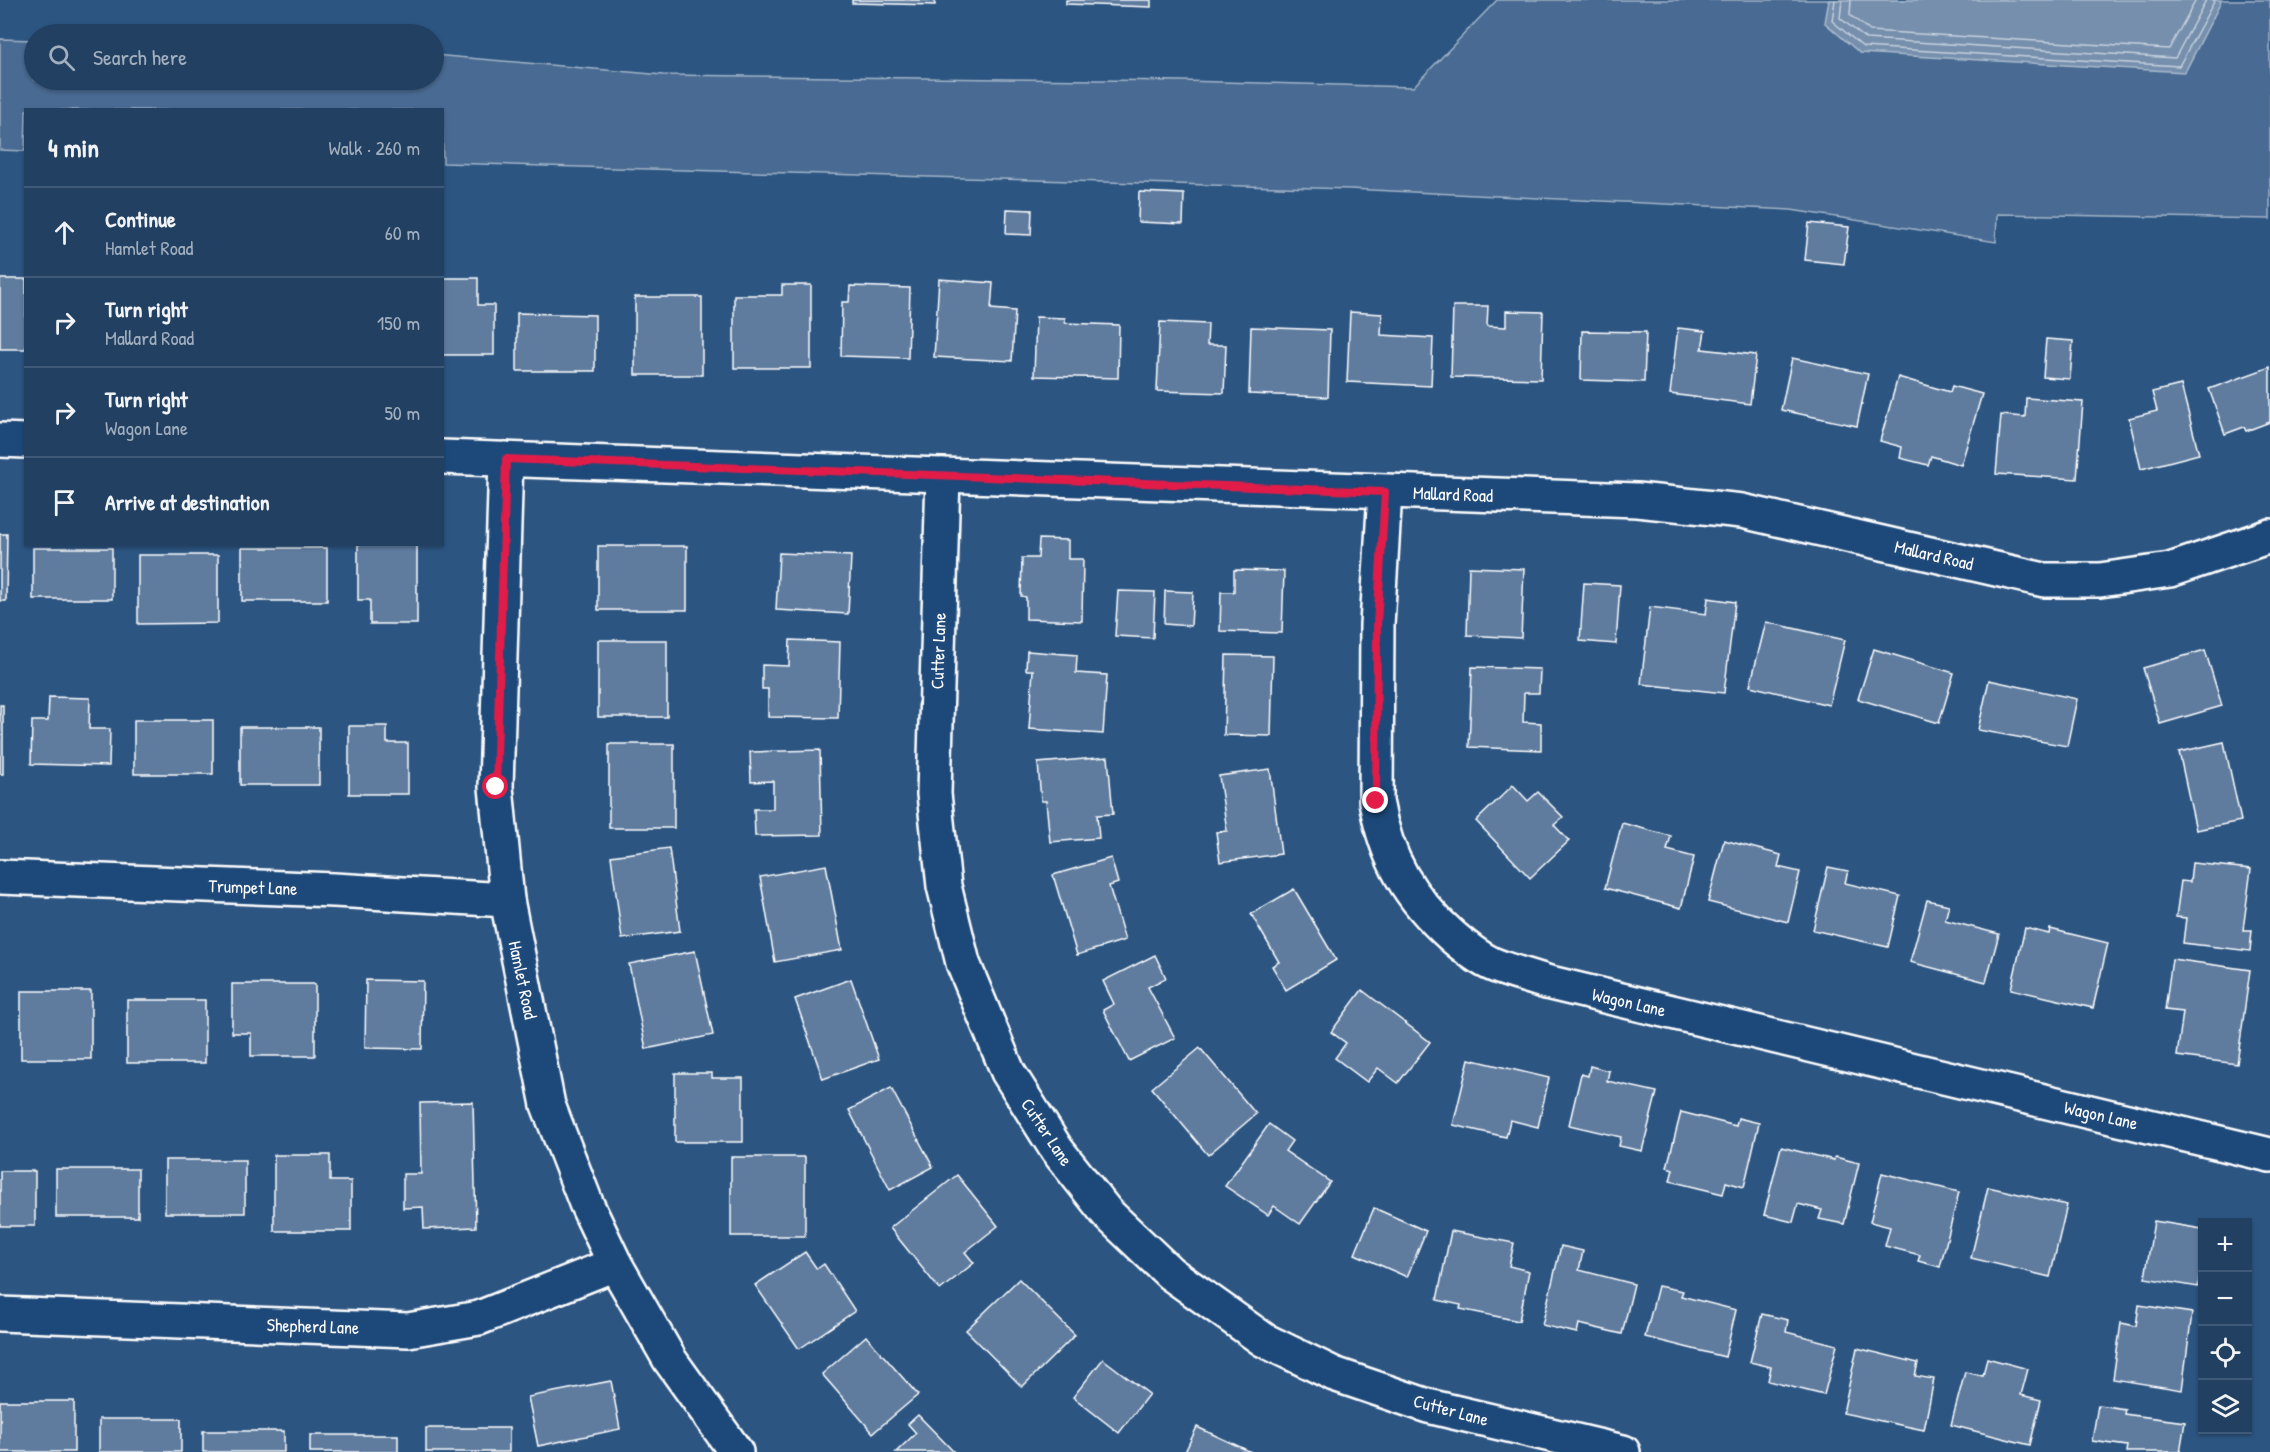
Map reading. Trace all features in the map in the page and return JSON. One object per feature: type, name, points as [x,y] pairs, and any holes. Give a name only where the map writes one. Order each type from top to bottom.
[{"type":"street","points":[[0,440],[24,441]]},
{"type":"street","name":"Mallard Road","points":[[444,456],[1637,500],[1742,511],[2044,580],[2100,580],[2170,570],[2268,544]]},
{"type":"street","name":"Hamlet Road","points":[[506,459],[496,787],[507,900],[548,1105],[586,1203],[615,1264],[670,1360],[736,1452]]},
{"type":"street","name":"Cutter Lane","points":[[943,475],[934,794],[944,886],[963,963],[1008,1072],[1057,1149],[1107,1213],[1170,1273],[1264,1340],[1334,1374],[1428,1406],[1623,1452]]},
{"type":"street","name":"Wagon Lane","points":[[1385,492],[1377,625],[1376,801],[1381,829],[1402,878],[1426,913],[1466,948],[1492,964],[1546,982],[2270,1155]]},
{"type":"street","name":"Trumpet Lane","points":[[0,878],[334,890],[507,900]]},
{"type":"street","name":"Shepherd Lane","points":[[0,1314],[408,1330],[479,1318],[615,1264]]},
{"type":"shaded area","points":[[1497,0],[2270,0],[2270,219],[1997,214],[1996,242],[1791,210],[1350,189],[444,163],[444,108],[24,108],[24,151],[0,150],[0,39],[24,40],[24,90],[444,90],[444,56],[663,75],[1182,81],[1413,87]]},
{"type":"water","points":[[1829,0],[2220,0],[2221,2],[2185,72],[1860,53],[1825,23]]},
{"type":"building","points":[[852,0],[935,0],[935,5],[852,3]]},
{"type":"building","points":[[1066,0],[1151,0],[1151,7],[1066,4]]},
{"type":"building","points":[[1139,192],[1184,194],[1183,224],[1138,222]]},
{"type":"building","points":[[1007,209],[1032,210],[1031,235],[1006,234]]},
{"type":"building","points":[[1809,223],[1849,227],[1844,264],[1805,260]]},
{"type":"building","points":[[444,278],[478,278],[478,305],[494,305],[494,355],[444,355]]},
{"type":"building","points":[[0,279],[24,279],[24,349],[0,349]]},
{"type":"building","points":[[939,279],[993,283],[991,309],[1015,311],[1012,361],[934,357]]},
{"type":"building","points":[[782,285],[811,285],[811,368],[734,368],[734,295],[782,295]]},
{"type":"building","points":[[850,286],[910,288],[908,358],[841,356],[842,302],[849,302]]},
{"type":"building","points":[[635,297],[702,297],[702,375],[635,375]]},
{"type":"building","points":[[1453,306],[1488,306],[1487,326],[1506,327],[1506,311],[1543,312],[1541,379],[1451,377]]},
{"type":"building","points":[[1350,312],[1382,314],[1381,335],[1433,338],[1431,386],[1347,382]]},
{"type":"building","points":[[517,313],[595,315],[595,371],[517,371]]},
{"type":"building","points":[[1036,317],[1065,318],[1065,323],[1119,325],[1118,378],[1034,376]]},
{"type":"building","points":[[1160,322],[1208,324],[1207,345],[1226,345],[1224,393],[1157,391]]},
{"type":"building","points":[[1251,327],[1330,330],[1328,397],[1249,394]]},
{"type":"building","points":[[1678,328],[1705,331],[1702,349],[1756,355],[1750,404],[1670,394]]},
{"type":"building","points":[[1582,331],[1646,332],[1644,382],[1581,380]]},
{"type":"building","points":[[2046,339],[2073,341],[2070,379],[2043,377]]},
{"type":"building","points":[[1792,358],[1868,374],[1857,426],[1781,410]]},
{"type":"building","points":[[2270,367],[2270,422],[2246,431],[2244,427],[2225,434],[2209,389]]},
{"type":"building","points":[[1898,377],[1950,392],[1952,386],[1982,394],[1961,465],[1931,456],[1928,465],[1900,458],[1902,447],[1880,441]]},
{"type":"building","points":[[2181,385],[2199,454],[2141,469],[2129,418],[2157,411],[2152,392]]},
{"type":"building","points":[[2026,398],[2083,402],[2077,479],[1996,474],[2001,415],[2025,417]]},
{"type":"building","points":[[0,534],[7,534],[6,601],[0,601]]},
{"type":"building","points":[[1039,539],[1068,540],[1068,559],[1083,559],[1082,621],[1026,619],[1026,597],[1021,596],[1022,558],[1038,558]]},
{"type":"building","points":[[358,546],[417,546],[417,624],[370,624],[370,600],[358,600]]},
{"type":"building","points":[[598,546],[687,546],[687,610],[598,610]]},
{"type":"building","points":[[33,548],[112,548],[112,599],[33,599]]},
{"type":"building","points":[[242,548],[327,548],[327,601],[242,601]]},
{"type":"building","points":[[779,553],[851,556],[848,614],[776,610]]},
{"type":"building","points":[[138,555],[218,555],[218,623],[138,624]]},
{"type":"building","points":[[1469,567],[1524,569],[1521,638],[1467,635]]},
{"type":"building","points":[[1234,570],[1284,571],[1282,633],[1220,631],[1221,592],[1234,592]]},
{"type":"building","points":[[1584,583],[1620,585],[1616,644],[1580,641]]},
{"type":"building","points":[[1118,591],[1155,592],[1153,638],[1115,636]]},
{"type":"building","points":[[1165,591],[1193,592],[1191,626],[1164,624]]},
{"type":"building","points":[[1708,598],[1735,602],[1724,693],[1641,684],[1650,607],[1706,614]]},
{"type":"building","points":[[1766,622],[1845,640],[1829,705],[1750,686]]},
{"type":"building","points":[[598,640],[667,640],[667,717],[598,717]]},
{"type":"building","points":[[790,640],[840,642],[838,718],[768,717],[768,689],[762,689],[762,665],[789,666]]},
{"type":"building","points":[[1874,649],[1954,673],[1939,723],[1858,699]]},
{"type":"building","points":[[2205,650],[2222,706],[2160,724],[2143,668]]},
{"type":"building","points":[[1027,651],[1077,655],[1076,673],[1107,675],[1103,734],[1029,729],[1033,670],[1026,670]]},
{"type":"building","points":[[1226,655],[1273,656],[1271,736],[1224,735]]},
{"type":"building","points":[[1472,667],[1540,669],[1539,693],[1524,693],[1523,722],[1541,723],[1541,750],[1469,747]]},
{"type":"building","points":[[1989,680],[2077,699],[2067,746],[1978,730]]},
{"type":"building","points":[[49,697],[90,698],[89,729],[110,729],[109,766],[31,764],[32,721],[48,721]]},
{"type":"building","points":[[0,705],[3,705],[3,774],[0,774]]},
{"type":"building","points":[[134,720],[213,720],[213,774],[134,774]]},
{"type":"building","points":[[349,726],[387,726],[387,743],[408,743],[408,794],[349,794]]},
{"type":"building","points":[[240,727],[319,727],[319,785],[240,785]]},
{"type":"building","points":[[2224,742],[2241,821],[2196,830],[2179,752]]},
{"type":"building","points":[[609,744],[674,744],[674,828],[609,828]]},
{"type":"building","points":[[820,750],[822,835],[755,836],[754,809],[773,809],[773,781],[751,782],[750,752]]},
{"type":"building","points":[[1108,757],[1113,814],[1097,815],[1099,838],[1050,842],[1046,801],[1041,801],[1038,763]]},
{"type":"building","points":[[1270,769],[1281,854],[1220,862],[1216,832],[1227,831],[1219,776]]},
{"type":"building","points":[[1513,785],[1528,801],[1538,792],[1563,817],[1554,825],[1569,841],[1530,878],[1476,821]]},
{"type":"building","points":[[1622,823],[1671,836],[1667,850],[1694,857],[1681,908],[1605,888]]},
{"type":"building","points":[[1724,840],[1781,855],[1778,867],[1800,872],[1788,922],[1708,902]]},
{"type":"building","points":[[669,848],[680,931],[622,939],[611,856]]},
{"type":"building","points":[[1111,858],[1118,883],[1109,886],[1125,940],[1077,955],[1053,875]]},
{"type":"building","points":[[2192,863],[2251,869],[2243,930],[2252,930],[2250,951],[2183,943],[2186,918],[2176,917],[2181,881],[2190,882]]},
{"type":"building","points":[[826,865],[842,950],[775,962],[760,877]]},
{"type":"building","points":[[1828,867],[1848,871],[1845,883],[1900,896],[1888,947],[1813,930]]},
{"type":"building","points":[[1294,889],[1336,960],[1286,990],[1272,966],[1279,962],[1251,914]]},
{"type":"building","points":[[1927,900],[1949,905],[1945,920],[1999,934],[1986,982],[1910,962]]},
{"type":"building","points":[[2025,928],[2049,934],[2050,929],[2108,943],[2093,1008],[2011,989]]},
{"type":"building","points":[[695,951],[713,1035],[646,1049],[629,964]]},
{"type":"building","points":[[1155,955],[1166,978],[1148,987],[1175,1038],[1129,1061],[1103,1010],[1114,1004],[1103,981]]},
{"type":"building","points":[[2172,959],[2250,970],[2237,1064],[2177,1056],[2183,1012],[2165,1010]]},
{"type":"building","points":[[851,979],[879,1059],[823,1079],[795,999]]},
{"type":"building","points":[[366,980],[423,981],[422,1049],[365,1048]]},
{"type":"building","points":[[232,984],[315,984],[315,1056],[251,1056],[251,1033],[232,1033]]},
{"type":"building","points":[[1362,990],[1430,1042],[1398,1083],[1378,1068],[1367,1082],[1335,1058],[1346,1043],[1331,1032]]},
{"type":"building","points":[[21,991],[91,991],[91,1059],[21,1059]]},
{"type":"building","points":[[127,1000],[205,1000],[205,1063],[127,1063]]},
{"type":"building","points":[[1200,1048],[1256,1114],[1208,1155],[1152,1088]]},
{"type":"building","points":[[1469,1059],[1549,1078],[1538,1127],[1510,1120],[1506,1137],[1453,1125]]},
{"type":"building","points":[[1590,1066],[1609,1071],[1607,1081],[1657,1092],[1642,1151],[1619,1146],[1621,1137],[1569,1125],[1581,1074],[1588,1076]]},
{"type":"building","points":[[675,1073],[712,1073],[712,1078],[743,1078],[743,1142],[675,1142]]},
{"type":"building","points":[[891,1088],[933,1167],[890,1190],[849,1110]]},
{"type":"building","points":[[473,1102],[476,1227],[424,1229],[423,1207],[403,1208],[403,1174],[421,1174],[420,1103]]},
{"type":"building","points":[[1681,1112],[1736,1126],[1738,1118],[1759,1123],[1744,1187],[1726,1182],[1723,1194],[1670,1181],[1673,1169],[1667,1167]]},
{"type":"building","points":[[1269,1124],[1292,1141],[1285,1151],[1330,1182],[1300,1224],[1274,1206],[1268,1215],[1225,1186]]},
{"type":"building","points":[[1781,1147],[1834,1160],[1835,1157],[1859,1163],[1844,1224],[1819,1219],[1822,1210],[1798,1204],[1793,1222],[1764,1215]]},
{"type":"building","points":[[274,1155],[330,1155],[330,1181],[351,1181],[351,1231],[274,1231]]},
{"type":"building","points":[[731,1157],[805,1157],[805,1236],[731,1236]]},
{"type":"building","points":[[165,1160],[245,1160],[245,1213],[165,1213]]},
{"type":"building","points":[[56,1169],[138,1169],[138,1217],[56,1217]]},
{"type":"building","points":[[0,1171],[35,1171],[35,1226],[0,1226]]},
{"type":"building","points":[[1882,1173],[1959,1192],[1940,1267],[1918,1261],[1920,1255],[1885,1246],[1890,1227],[1870,1222]]},
{"type":"building","points":[[957,1175],[998,1226],[965,1252],[974,1263],[940,1290],[890,1228]]},
{"type":"building","points":[[1988,1187],[2067,1205],[2050,1277],[1971,1258]]},
{"type":"building","points":[[1374,1208],[1426,1231],[1407,1277],[1355,1254]]},
{"type":"building","points":[[2154,1221],[2198,1228],[2198,1287],[2145,1278]]},
{"type":"building","points":[[1451,1231],[1514,1243],[1509,1266],[1529,1271],[1519,1321],[1460,1309],[1461,1305],[1437,1300]]},
{"type":"building","points":[[1561,1246],[1583,1251],[1579,1270],[1634,1284],[1622,1334],[1579,1324],[1577,1333],[1542,1325]]},
{"type":"building","points":[[805,1252],[817,1269],[824,1264],[855,1311],[799,1349],[755,1285]]},
{"type":"building","points":[[1019,1279],[1075,1335],[1022,1387],[966,1330]]},
{"type":"building","points":[[1658,1286],[1683,1291],[1681,1296],[1736,1310],[1725,1357],[1645,1337]]},
{"type":"building","points":[[2139,1305],[2192,1313],[2182,1390],[2113,1379],[2121,1323],[2136,1326]]},
{"type":"building","points":[[1762,1314],[1788,1320],[1786,1332],[1837,1345],[1824,1395],[1768,1381],[1771,1367],[1750,1362]]},
{"type":"building","points":[[866,1336],[918,1395],[873,1433],[822,1374]]},
{"type":"building","points":[[1857,1348],[1918,1363],[1915,1376],[1934,1379],[1924,1430],[1843,1413]]},
{"type":"building","points":[[1987,1358],[2028,1369],[2021,1395],[2041,1400],[2030,1445],[1951,1425],[1965,1372],[1983,1376]]},
{"type":"building","points":[[1103,1359],[1149,1394],[1119,1433],[1073,1397]]},
{"type":"building","points":[[611,1381],[620,1429],[538,1446],[528,1397]]},
{"type":"building","points":[[0,1401],[74,1401],[74,1452],[0,1452]]},
{"type":"building","points":[[2098,1405],[2125,1409],[2124,1414],[2185,1422],[2180,1452],[2126,1452],[2127,1446],[2092,1441]]},
{"type":"building","points":[[918,1415],[954,1452],[896,1452],[916,1433],[908,1424]]},
{"type":"building","points":[[99,1419],[181,1419],[181,1452],[99,1452]]},
{"type":"building","points":[[1197,1427],[1251,1452],[1185,1452]]},
{"type":"building","points":[[426,1428],[509,1428],[509,1452],[426,1452]]},
{"type":"building","points":[[203,1431],[284,1431],[284,1452],[203,1452]]},
{"type":"building","points":[[310,1435],[398,1435],[398,1452],[310,1452]]},
{"type":"route","points":[[496,787],[506,459],[1385,492],[1377,625],[1376,801]]}]
